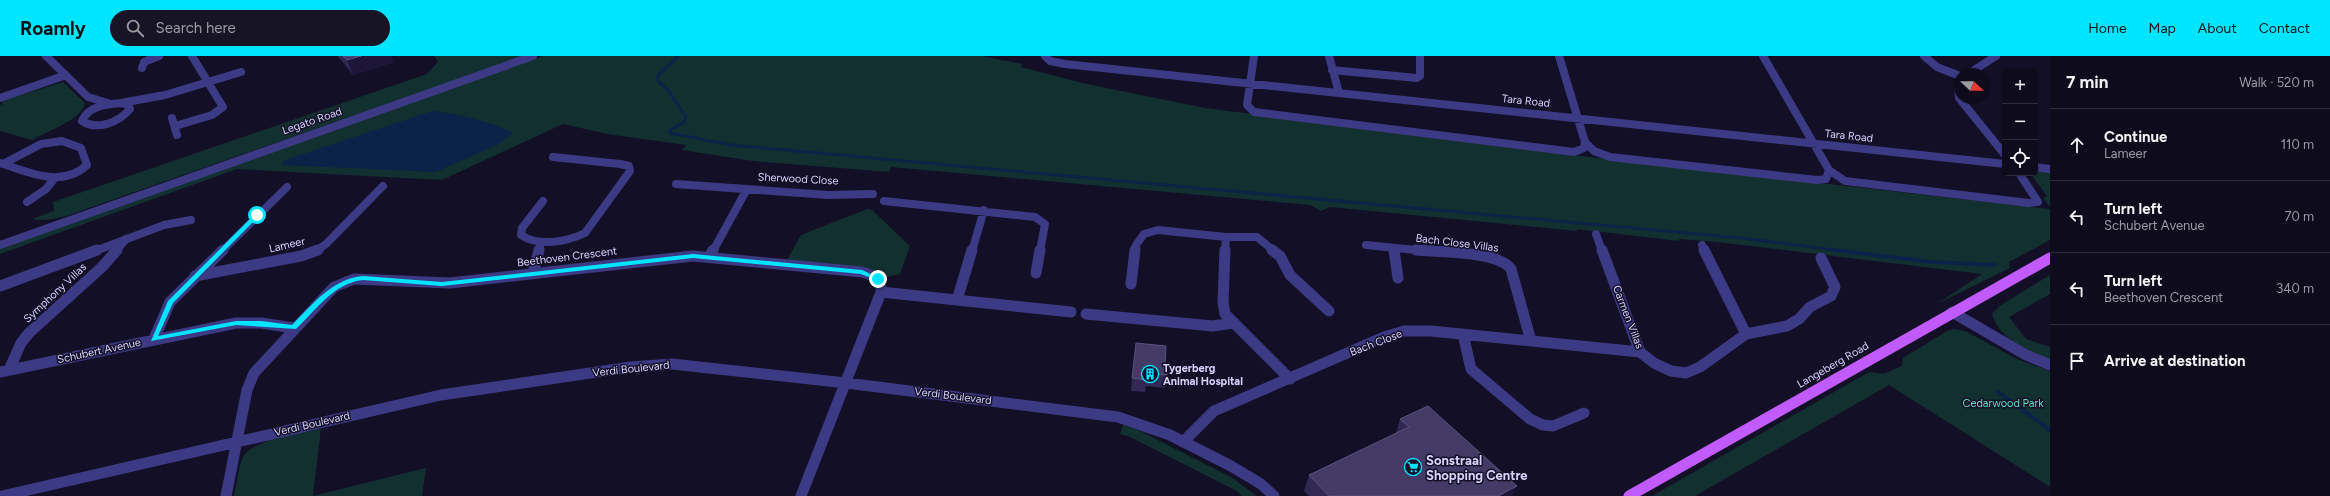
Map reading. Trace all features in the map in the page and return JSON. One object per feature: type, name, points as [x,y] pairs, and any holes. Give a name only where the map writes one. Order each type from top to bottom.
[{"type":"main road","name":"Langeberg Road","points":[[1629,496],[1952,312],[2050,258]]},
{"type":"street","points":[[46,56],[88,97],[112,104]]},
{"type":"street","points":[[142,68],[144,62],[158,56]]},
{"type":"street","points":[[177,135],[174,122],[212,115],[223,107],[192,56]]},
{"type":"street","name":"Legato Road","points":[[0,245],[533,56]]},
{"type":"street","points":[[1254,56],[1247,105],[1251,110],[1261,113],[1574,152],[1584,148],[1585,142],[1559,56]]},
{"type":"street","points":[[1329,56],[1332,70],[1339,83],[1339,93]]},
{"type":"street","points":[[1332,70],[1417,78],[1420,76],[1420,56]]},
{"type":"street","points":[[1763,56],[1829,170],[1839,178],[1856,184],[2029,203],[2038,202],[2021,176]]},
{"type":"street","points":[[1924,56],[1937,67],[1954,74]]},
{"type":"street","points":[[1977,68],[1996,56]]},
{"type":"street","name":"Tara Road","points":[[1046,57],[1065,64],[2002,164]]},
{"type":"street","points":[[85,115],[99,107],[165,95],[242,72]]},
{"type":"street","points":[[0,98],[66,75]]},
{"type":"street","points":[[88,97],[89,105],[82,121],[84,123],[101,124],[115,121],[129,111],[165,95]]},
{"type":"street","points":[[121,104],[130,107],[129,111]]},
{"type":"street","points":[[1964,104],[2002,151]]},
{"type":"street","points":[[53,141],[64,141],[81,148],[87,161],[85,168],[72,176],[54,179],[2,164],[53,141]]},
{"type":"street","points":[[1585,142],[1598,153],[1617,158],[1817,180],[1826,179],[1829,170]]},
{"type":"street","points":[[543,201],[520,231],[524,238],[541,242],[569,240],[585,233],[628,175],[630,168],[620,164],[553,157]]},
{"type":"street","points":[[2038,168],[2050,169]]},
{"type":"street","points":[[27,202],[46,189],[54,179]]},
{"type":"street","name":"Sherwood Close","points":[[676,184],[778,190],[828,195],[872,194]]},
{"type":"street","name":"Lameer","points":[[195,276],[301,256],[316,251],[326,244],[383,186]]},
{"type":"street","points":[[154,339],[167,307],[195,276],[287,188]]},
{"type":"street","name":"Sherwood Close","points":[[708,257],[747,189]]},
{"type":"street","points":[[884,201],[1031,215],[1042,221],[1045,232],[1036,273]]},
{"type":"street","name":"Legato Road","points":[[0,241],[85,211],[99,209]]},
{"type":"street","points":[[957,300],[984,210]]},
{"type":"street","name":"Symphony Villas","points":[[0,286],[164,225],[191,220]]},
{"type":"street","points":[[1131,284],[1136,245],[1139,239],[1146,233],[1166,230],[1226,237],[1253,236],[1260,238],[1280,256],[1290,275],[1329,310]]},
{"type":"street","name":"Carmen Villas","points":[[1596,234],[1640,352],[1660,366],[1686,373],[1700,367],[1746,334],[1787,326],[1799,319],[1810,307],[1831,296],[1835,288],[1821,258]]},
{"type":"street","points":[[1226,237],[1223,309],[1233,323],[1290,379]]},
{"type":"street","name":"Symphony Villas","points":[[5,371],[21,343],[29,333],[102,267],[126,239]]},
{"type":"street","points":[[533,274],[541,242]]},
{"type":"street","points":[[1702,244],[1746,334]]},
{"type":"street","name":"Bach Close Villas","points":[[1366,246],[1492,257],[1507,263],[1511,269],[1531,341]]},
{"type":"street","points":[[1394,248],[1398,278]]},
{"type":"street","name":"Beethoven Crescent","points":[[226,496],[250,380],[263,362],[334,287],[354,279],[442,284],[670,258],[708,257],[867,272],[878,279],[882,287],[881,292]]},
{"type":"street","points":[[802,496],[881,292],[1071,312]]},
{"type":"street","points":[[1952,312],[2026,355],[2050,365]]},
{"type":"street","points":[[1086,314],[1213,326],[1233,323]]},
{"type":"street","name":"Schubert Avenue","points":[[5,371],[236,323],[261,323],[294,328]]},
{"type":"street","name":"Bach Close","points":[[1183,442],[1202,421],[1214,411],[1397,333],[1412,331],[1464,334],[1640,352]]},
{"type":"street","points":[[1464,334],[1471,369],[1530,419],[1543,425],[1553,426],[1584,414]]},
{"type":"street","name":"Verdi Boulevard","points":[[2,496],[442,394],[652,365],[672,364],[846,383],[1096,413],[1118,417],[1154,429],[1231,466],[1261,484],[1274,496]]},
{"type":"green space","points":[[434,56],[524,56],[60,218],[41,220],[32,219],[54,211],[53,202],[427,74],[438,62]]},
{"type":"green space","points":[[543,56],[982,56],[1022,64],[1021,67],[1082,83],[1205,108],[1590,157],[2050,209],[2050,240],[2009,262],[2010,268],[1937,304],[1982,274],[1717,242],[1679,239],[1679,241],[1577,229],[1577,231],[1330,207],[1321,211],[1310,205],[891,167],[889,172],[753,161],[682,150],[686,145],[607,134],[563,124],[442,180],[237,169],[0,254],[0,248]]},
{"type":"green space","points":[[63,82],[85,103],[83,109],[71,120],[32,140],[0,131],[0,105],[3,104],[1,101]]},
{"type":"green space","points":[[2038,171],[2050,172],[2050,207],[2043,198],[2047,196],[2032,176],[2038,176]]},
{"type":"green space","points":[[867,209],[872,210],[910,246],[900,274],[887,277],[869,268],[787,260],[801,235]]},
{"type":"green space","points":[[2050,275],[2050,294],[2009,317],[2026,339],[2050,347],[2050,360],[2015,343],[2001,331],[1992,314],[2001,305]]},
{"type":"green space","name":"Cedarwood Park","points":[[1954,329],[1965,331],[2017,359],[2050,371],[2050,487],[1889,385],[1695,496],[1652,496],[1869,372],[1884,374],[1902,366],[1903,358],[1947,331]]},
{"type":"green space","points":[[1123,425],[1138,430],[1231,477],[1257,496],[1242,496],[1235,490],[1130,437],[1120,434]]},
{"type":"green space","points":[[321,428],[313,496],[234,496],[242,459],[247,452],[255,446],[277,438]]},
{"type":"green space","points":[[426,468],[422,496],[313,496]]},
{"type":"water","points":[[432,111],[473,119],[494,125],[513,133],[497,145],[435,172],[282,165],[285,160]]},
{"type":"building","points":[[343,56],[361,56],[347,60]]},
{"type":"building","points":[[1136,343],[1166,346],[1165,364],[1168,365],[1167,375],[1147,373],[1147,380],[1132,378]]},
{"type":"building","name":"Sonstraal Shopping Centre","points":[[1428,406],[1517,486],[1498,496],[1329,496],[1309,475],[1409,427],[1400,419]]},
{"type":"waterway","points":[[679,56],[658,75],[658,81],[668,90],[686,117],[684,122],[670,130],[670,133],[731,145],[1741,238],[1839,251]]},
{"type":"waterway","points":[[1834,250],[1839,251]]},
{"type":"waterway","points":[[1839,251],[1932,262],[1995,265]]},
{"type":"waterway","points":[[1998,392],[2050,430]]},
{"type":"place","name":"Tygerberg Animal Hospital","points":[[1150,374]]},
{"type":"place","name":"Sonstraal Shopping Centre","points":[[1413,467]]},
{"type":"route","points":[[257,215],[170,302],[160,322],[154,339],[236,323],[250,322],[294,328],[334,287],[344,282],[363,278],[414,283],[450,284],[636,261],[693,256],[867,272],[878,279]]}]
